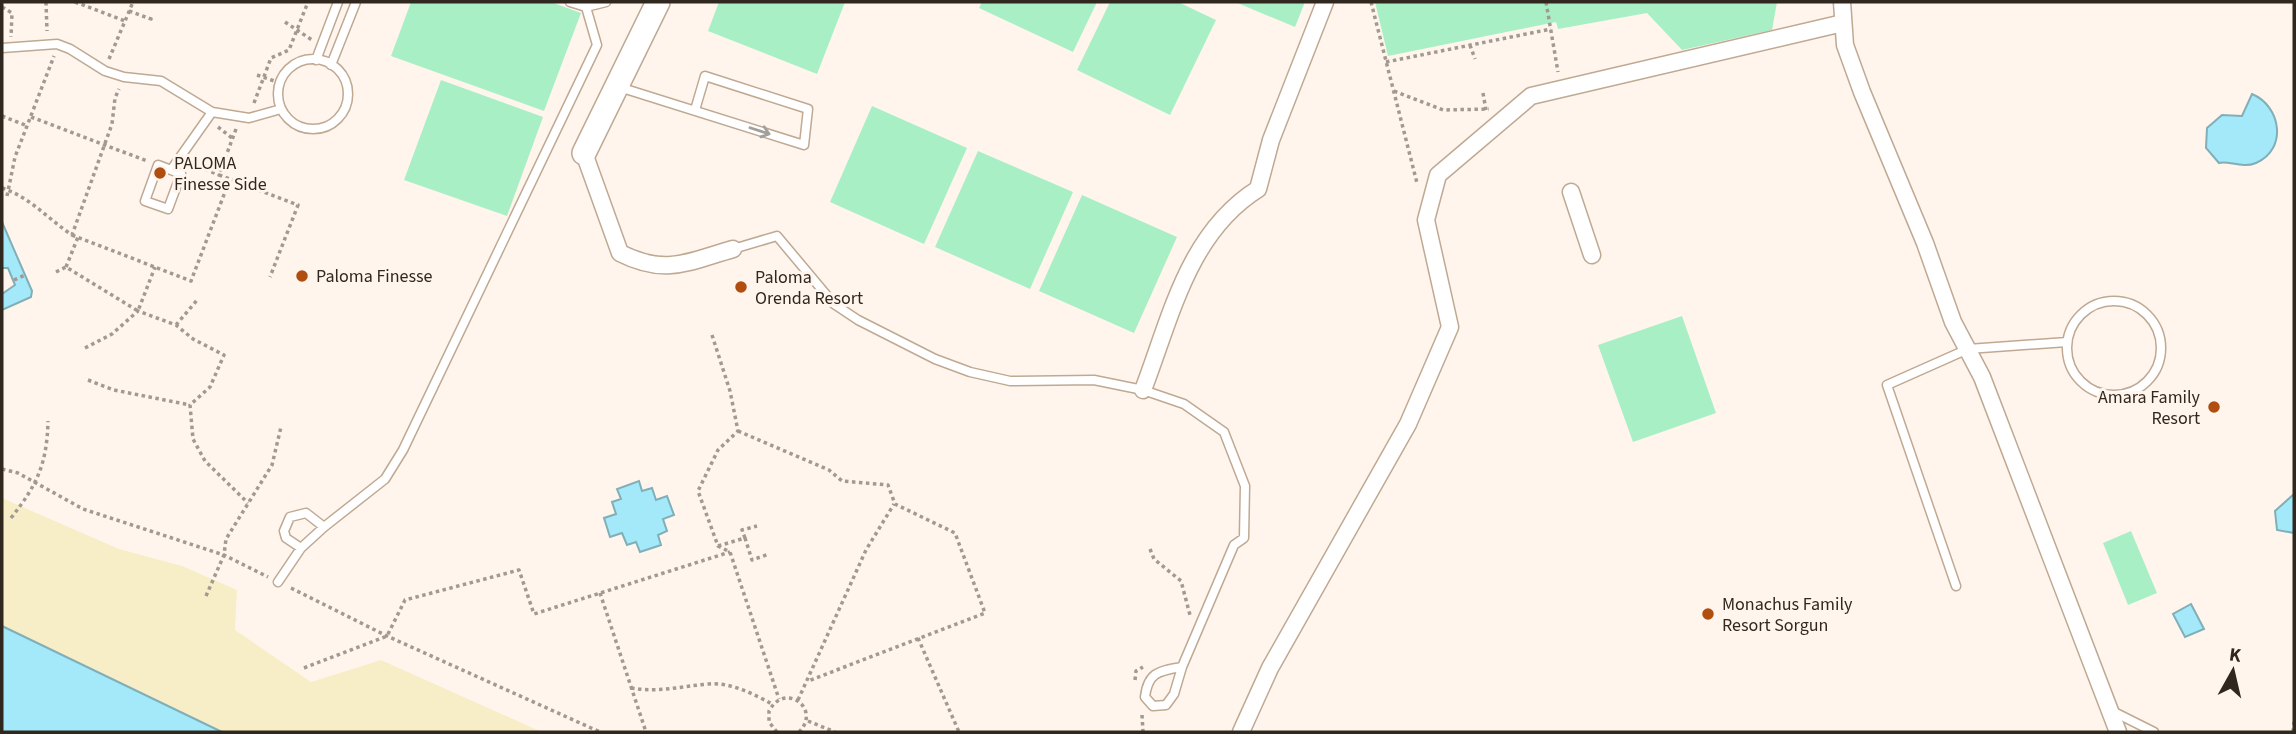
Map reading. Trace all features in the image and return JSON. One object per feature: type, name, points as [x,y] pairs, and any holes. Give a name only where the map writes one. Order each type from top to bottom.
[{"type":"street","points":[[658,2],[584,153],[620,253],[642,264],[669,267],[733,249]]},
{"type":"street","points":[[1143,390],[1191,262],[1212,229],[1238,202],[1258,190],[1272,140],[1325,2]]},
{"type":"street","points":[[1842,2],[1845,45],[1861,92],[1925,243],[1953,322],[1968,349],[2053,560],[2118,732]]},
{"type":"street","points":[[1241,732],[1270,668],[1408,424],[1450,327],[1426,220],[1438,175],[1531,96],[1843,23]]},
{"type":"street","points":[[1571,192],[1592,255]]},
{"type":"lane","points":[[316,60],[338,2]]},
{"type":"lane","points":[[331,65],[356,2]]},
{"type":"lane","points":[[570,2],[586,7],[606,2]]},
{"type":"lane","points":[[278,582],[302,548],[384,479],[402,450],[597,45],[586,7]]},
{"type":"lane","points":[[2,48],[53,44],[70,49],[105,71],[124,77],[161,81],[212,112],[244,117],[281,109]]},
{"type":"lane","points":[[316,60],[331,65],[341,73],[348,94],[341,115],[332,124],[306,129],[288,119],[278,98],[280,83],[288,69],[299,62],[316,60]]},
{"type":"lane","points":[[616,86],[804,145],[808,108],[705,76],[695,110]]},
{"type":"lane","points":[[171,170],[212,112]]},
{"type":"lane","points":[[158,165],[171,170],[181,174],[168,209],[145,201],[158,165]]},
{"type":"lane","points":[[733,249],[777,236],[834,304],[858,320],[935,359],[970,372],[1010,380],[1094,380],[1143,390],[1184,404],[1224,432],[1245,485],[1244,538],[1234,545],[1182,667],[1174,694],[1166,705],[1153,706],[1145,697],[1147,681],[1156,672],[1182,667]]},
{"type":"lane","points":[[2108,301],[2124,302],[2138,307],[2151,318],[2161,345],[2160,360],[2145,384],[2131,392],[2103,394],[2088,388],[2076,376],[2068,360],[2067,342],[2080,315],[2093,306],[2108,301]]},
{"type":"lane","points":[[1956,586],[1886,385],[1968,349],[2067,342]]},
{"type":"lane","points":[[302,548],[286,538],[284,531],[289,517],[306,513],[324,527]]},
{"type":"lane","points":[[2108,709],[2154,732]]},
{"type":"path","points":[[7,196],[15,158],[51,68],[53,44],[46,2]]},
{"type":"path","points":[[75,2],[125,21]]},
{"type":"path","points":[[105,71],[132,2]]},
{"type":"path","points":[[219,175],[271,58],[289,50],[308,2]]},
{"type":"path","points":[[1371,2],[1426,220]]},
{"type":"path","points":[[1546,2],[1560,89]]},
{"type":"path","points":[[2,7],[12,13],[10,33],[14,45]]},
{"type":"path","points":[[129,10],[151,19],[149,22]]},
{"type":"path","points":[[285,22],[321,46]]},
{"type":"path","points":[[1386,62],[1550,29]]},
{"type":"path","points":[[1469,45],[1475,59]]},
{"type":"path","points":[[257,75],[280,83]]},
{"type":"path","points":[[72,234],[113,124],[114,99],[124,77]]},
{"type":"path","points":[[1394,91],[1443,110],[1486,110],[1497,106]]},
{"type":"path","points":[[1483,93],[1486,110]]},
{"type":"path","points":[[2,116],[28,126]]},
{"type":"path","points":[[31,117],[158,165]]},
{"type":"path","points":[[177,159],[298,205],[270,277]]},
{"type":"path","points":[[191,281],[230,179]]},
{"type":"path","points":[[2,188],[36,205],[51,221],[78,237],[198,284]]},
{"type":"path","points":[[56,272],[66,267],[78,237]]},
{"type":"path","points":[[66,267],[138,311],[176,325],[193,339],[224,355],[210,387],[190,405]]},
{"type":"path","points":[[85,348],[112,334],[138,311],[155,267]]},
{"type":"path","points":[[13,280],[25,275]]},
{"type":"path","points":[[176,325],[198,299]]},
{"type":"path","points":[[712,335],[730,391],[738,431]]},
{"type":"path","points":[[88,380],[114,390],[190,405]]},
{"type":"path","points":[[190,405],[192,439],[205,461],[247,503]]},
{"type":"path","points":[[12,518],[36,485],[48,441],[48,421]]},
{"type":"path","points":[[205,596],[224,555],[226,538],[272,465],[281,427]]},
{"type":"path","points":[[738,431],[828,470],[842,481],[888,485],[895,504],[955,533],[985,612],[808,681]]},
{"type":"path","points":[[738,431],[718,450],[698,491],[718,546],[730,552],[779,699]]},
{"type":"path","points":[[2,470],[18,474],[83,509],[224,555],[387,636],[600,732]]},
{"type":"path","points":[[797,699],[808,681],[866,550],[895,504]]},
{"type":"path","points":[[757,526],[743,530],[751,560],[769,554]]},
{"type":"path","points":[[718,546],[745,538]]},
{"type":"path","points":[[1150,549],[1154,559],[1181,581],[1191,619]]},
{"type":"path","points":[[304,668],[387,636],[405,600],[519,570],[534,614],[730,552]]},
{"type":"path","points":[[600,593],[646,732]]},
{"type":"path","points":[[918,637],[960,732]]},
{"type":"path","points":[[1136,688],[1136,671],[1147,665]]},
{"type":"path","points":[[631,688],[661,692],[710,683],[724,684],[772,704]]},
{"type":"path","points":[[777,732],[768,717],[772,704],[779,699],[797,699]]},
{"type":"path","points":[[797,699],[806,710],[807,720],[799,732]]},
{"type":"path","points":[[1141,712],[1143,732]]},
{"type":"path","points":[[807,720],[835,732]]},
{"type":"path","points":[[2293,732],[2294,722]]},
{"type":"green space","points":[[411,2],[551,2],[581,13],[544,111],[391,56]]},
{"type":"green space","points":[[719,2],[845,2],[817,74],[708,31]]},
{"type":"green space","points":[[982,2],[1097,2],[1073,52],[979,8]]},
{"type":"green space","points":[[1110,2],[1178,2],[1216,20],[1170,115],[1077,70]]},
{"type":"green space","points":[[1235,2],[1305,2],[1295,27]]},
{"type":"green space","points":[[1375,2],[1777,2],[1772,30],[1682,50],[1647,13],[1558,29],[1556,22],[1388,56]]},
{"type":"green space","points":[[441,80],[543,117],[507,216],[404,180]]},
{"type":"green space","points":[[872,106],[967,148],[924,244],[830,202]]},
{"type":"green space","points":[[978,151],[1073,192],[1030,289],[935,247]]},
{"type":"green space","points":[[1082,195],[1177,237],[1134,333],[1039,291]]},
{"type":"green space","points":[[1682,316],[1716,413],[1633,442],[1598,345]]},
{"type":"green space","points":[[2131,531],[2157,593],[2128,605],[2103,543]]},
{"type":"sand","points":[[2,498],[119,549],[182,566],[237,590],[235,630],[311,682],[381,660],[542,732],[222,732],[2,626]]},
{"type":"water","points":[[2252,94],[2262,100],[2274,117],[2277,128],[2273,148],[2266,157],[2251,165],[2219,163],[2206,148],[2207,128],[2222,115],[2242,116]]},
{"type":"water","points":[[2,222],[32,291],[31,297],[2,310],[2,294],[15,285],[8,268],[2,268]]},
{"type":"water","points":[[639,481],[642,491],[652,488],[656,500],[667,496],[674,515],[663,519],[667,531],[658,535],[661,545],[640,552],[636,542],[627,545],[622,533],[610,537],[604,518],[616,514],[612,502],[621,499],[617,489]]},
{"type":"water","points":[[2294,494],[2294,533],[2277,530],[2275,511]]},
{"type":"water","points":[[2191,604],[2204,629],[2185,637],[2173,614]]},
{"type":"water","points":[[2,626],[222,732],[2,732]]},
{"type":"place","name":"PALOMA Finesse Side","points":[[160,173]]},
{"type":"place","name":"Paloma Finesse","points":[[302,276]]},
{"type":"place","name":"Paloma Orenda Resort","points":[[741,287]]},
{"type":"place","name":"Amara Family Resort","points":[[2214,407]]},
{"type":"place","name":"Monachus Family Resort Sorgun","points":[[1708,614]]}]
